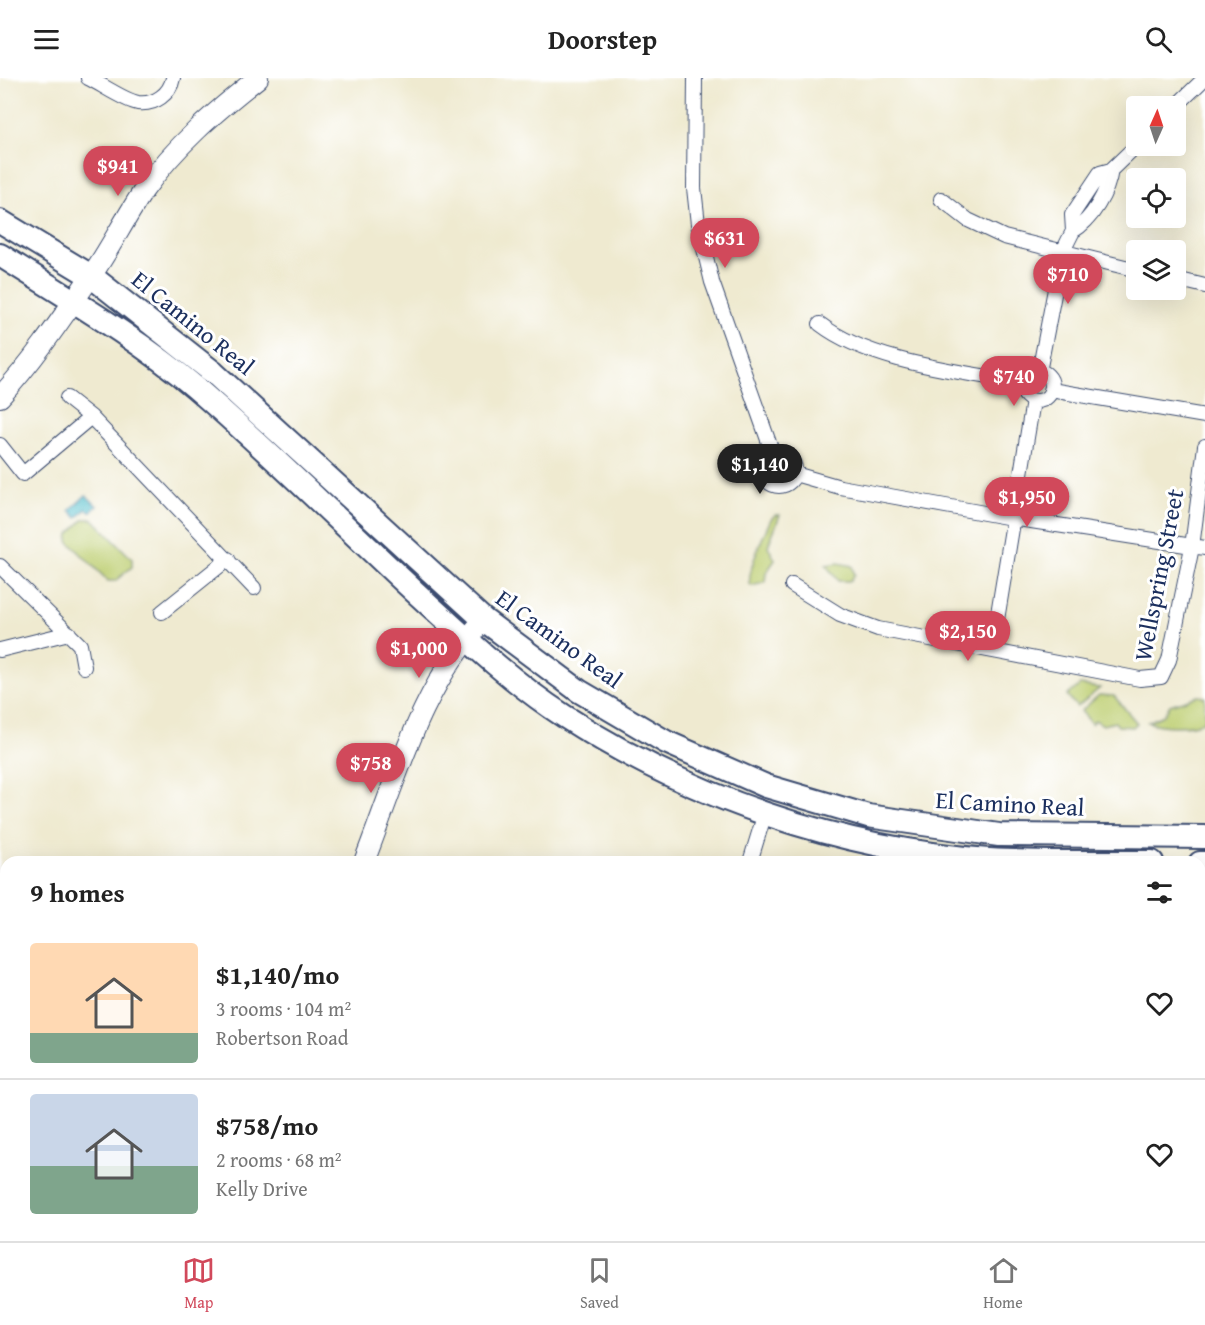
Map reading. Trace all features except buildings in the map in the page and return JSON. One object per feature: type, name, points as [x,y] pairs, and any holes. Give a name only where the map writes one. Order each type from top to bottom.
[{"type":"main road","points":[[0,397],[33,360],[91,276],[144,190],[165,164],[196,130],[258,78]]},
{"type":"main road","name":"El Camino Real","points":[[0,221],[91,276],[214,373],[484,620],[579,691],[666,742],[766,786],[819,804],[868,816],[999,835],[1205,837]]},
{"type":"main road","name":"El Camino Real","points":[[0,255],[147,349],[196,388],[466,639],[562,715],[604,740],[704,790],[765,813],[862,841],[957,856]]},
{"type":"main road","points":[[366,856],[427,702],[466,639],[484,620]]},
{"type":"street","points":[[88,78],[138,103],[157,100],[166,94],[172,78]]},
{"type":"street","points":[[694,78],[694,179],[698,224],[712,282],[773,454]]},
{"type":"street","points":[[1186,96],[1204,78]]},
{"type":"street","points":[[1039,372],[1062,253],[1073,231],[1072,216],[1092,198],[1100,173],[1111,170],[1126,156]]},
{"type":"street","points":[[941,199],[968,220],[1004,237],[1126,268]]},
{"type":"street","points":[[1186,281],[1205,286]]},
{"type":"street","points":[[820,324],[838,338],[870,353],[1022,383]]},
{"type":"street","points":[[1039,372],[1050,380],[1051,390],[1046,398],[1033,401],[1024,395],[1022,383],[1029,373],[1039,372]]},
{"type":"street","points":[[1051,390],[1205,416]]},
{"type":"street","points":[[68,398],[91,417],[254,588]]},
{"type":"street","points":[[792,585],[840,615],[878,629],[992,650],[1033,401]]},
{"type":"street","points":[[0,445],[23,474],[91,417]]},
{"type":"street","name":"Wellspring Street","points":[[992,650],[1140,679],[1161,677],[1169,660],[1198,548],[1205,446]]},
{"type":"street","points":[[773,454],[789,456],[795,465],[795,474],[791,481],[781,486],[767,481],[762,466],[773,454]]},
{"type":"street","points":[[795,474],[840,487],[1198,548]]},
{"type":"street","points":[[162,612],[228,559]]},
{"type":"street","points":[[0,566],[80,645],[84,667]]},
{"type":"street","points":[[0,650],[69,633]]},
{"type":"street","points":[[752,856],[765,813]]},
{"type":"green space","points":[[775,515],[780,515],[768,546],[775,560],[766,573],[765,583],[751,586],[750,573],[760,543]]},
{"type":"green space","points":[[84,519],[93,519],[132,559],[132,567],[115,581],[108,581],[68,541],[69,534]]},
{"type":"green space","points":[[838,563],[852,566],[854,575],[850,581],[838,581],[826,565]]},
{"type":"green space","points":[[1080,685],[1100,688],[1077,707],[1067,696]]},
{"type":"green space","points":[[1099,695],[1114,696],[1137,723],[1133,727],[1118,726],[1115,722],[1103,725],[1095,720],[1092,724],[1081,711]]},
{"type":"green space","points":[[1198,696],[1205,697],[1205,721],[1193,725],[1177,726],[1148,722],[1164,715],[1170,705]]},
{"type":"water","points":[[86,495],[97,506],[90,512],[86,509],[77,518],[70,510]]}]
